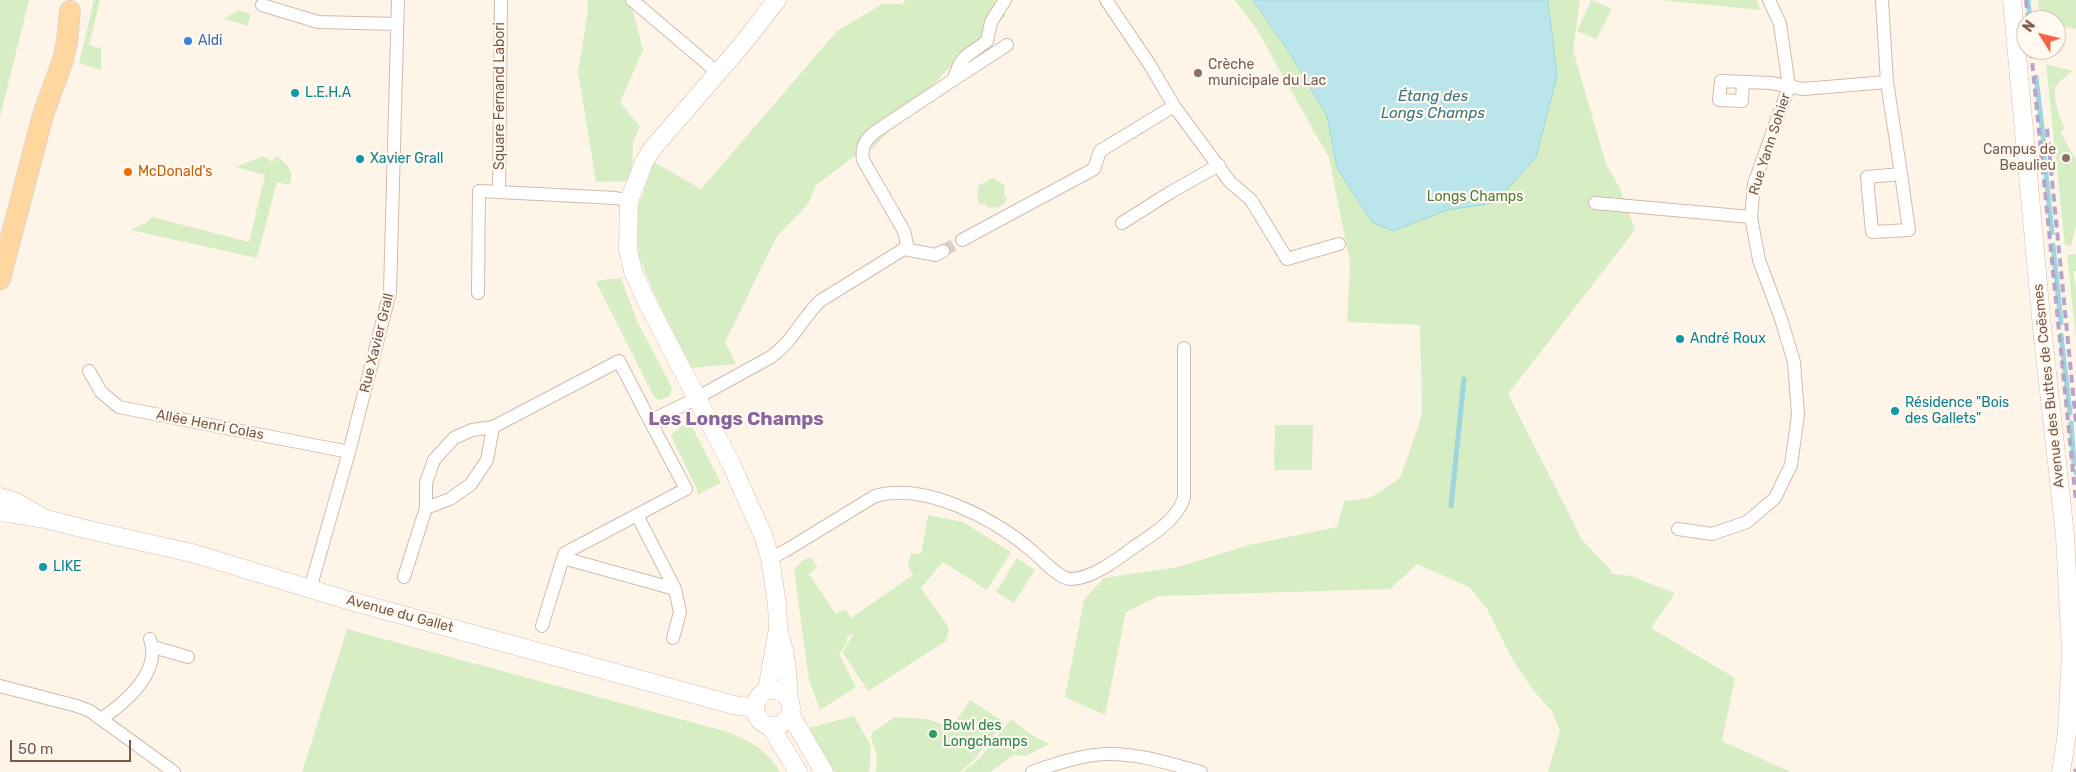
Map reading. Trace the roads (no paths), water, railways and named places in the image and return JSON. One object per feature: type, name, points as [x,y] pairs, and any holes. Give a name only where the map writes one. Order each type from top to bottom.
[{"type":"main road","points":[[0,280],[43,115],[63,60],[71,6]]},
{"type":"street","name":"Rue Xavier Grall","points":[[310,589],[349,452],[390,292],[398,0]]},
{"type":"street","name":"Square Fernand Labori","points":[[500,192],[501,0]]},
{"type":"street","points":[[632,0],[718,73]]},
{"type":"street","points":[[767,690],[778,629],[777,604],[770,558],[755,515],[646,300],[633,271],[628,250],[629,202],[644,162],[653,148],[718,73],[777,0]]},
{"type":"street","points":[[954,80],[960,63],[965,57],[987,41],[991,22],[1006,0]]},
{"type":"street","points":[[1106,0],[1150,65],[1174,106],[1230,182],[1251,200],[1287,259],[1338,244]]},
{"type":"street","name":"Rue Yann Sohier","points":[[1678,529],[1712,534],[1747,522],[1775,498],[1791,466],[1798,415],[1794,362],[1781,319],[1759,260],[1751,217],[1754,184],[1789,86],[1780,24],[1769,0]]},
{"type":"street","points":[[1882,0],[1887,82],[1901,174],[1909,230],[1872,232],[1867,177],[1901,174]]},
{"type":"street","name":"Avenue des Buttes de Coësmes","points":[[2012,0],[2042,328],[2065,535],[2071,652],[2066,733],[2061,772]]},
{"type":"street","points":[[262,5],[318,22],[397,24]]},
{"type":"street","points":[[650,421],[696,398],[784,348],[810,310],[820,301],[904,249],[907,244],[904,231],[863,160],[864,146],[867,139],[1006,45]]},
{"type":"street","points":[[1743,82],[1771,83],[1803,88],[1887,82]]},
{"type":"street","points":[[962,240],[1094,169],[1100,151],[1174,106]]},
{"type":"street","points":[[1122,223],[1219,165]]},
{"type":"street","points":[[478,293],[480,191],[616,198],[629,202]]},
{"type":"street","points":[[1595,202],[1751,217]]},
{"type":"street","points":[[904,249],[936,255],[943,251]]},
{"type":"street","points":[[770,558],[786,551],[875,496],[891,492],[904,492],[958,506],[983,516],[1023,543],[1060,575],[1068,579],[1081,578],[1109,564],[1175,517],[1184,498],[1184,348]]},
{"type":"street","points":[[404,577],[426,508],[426,483],[434,460],[454,438],[472,430],[494,427],[619,361],[686,489],[564,552],[542,626]]},
{"type":"street","name":"Allée Henri Colas","points":[[89,370],[101,392],[119,407],[349,452]]},
{"type":"street","points":[[426,508],[450,499],[471,484],[487,460],[494,427]]},
{"type":"street","name":"Avenue du Gallet","points":[[0,497],[16,502],[46,519]]},
{"type":"street","name":"Avenue du Gallet","points":[[0,512],[46,519],[192,553],[310,589],[688,692],[754,708]]},
{"type":"street","points":[[637,515],[674,589],[680,612],[673,638]]},
{"type":"street","points":[[563,558],[674,589]]},
{"type":"street","points":[[770,727],[780,725],[790,707],[784,650],[778,629]]},
{"type":"street","points":[[101,719],[118,708],[142,682],[149,666],[152,643],[188,657]]},
{"type":"street","points":[[0,686],[77,706],[101,719],[174,772]]},
{"type":"street","points":[[798,772],[770,727],[759,720],[754,708],[759,695],[767,690],[780,691],[824,772]]},
{"type":"street","points":[[1032,772],[1057,763],[1107,754],[1144,758],[1201,772]]},
{"type":"water","name":"Étang des Longs Champs","points":[[1253,0],[1548,0],[1557,76],[1536,157],[1495,203],[1447,210],[1393,231],[1372,222],[1337,168],[1327,116],[1290,53]]},
{"type":"waterway","points":[[2028,0],[2029,10]]},
{"type":"waterway","points":[[2036,77],[2044,145]]},
{"type":"waterway","points":[[2044,155],[2052,233]]},
{"type":"waterway","points":[[2053,245],[2061,323]]},
{"type":"waterway","points":[[2061,335],[2070,413]]},
{"type":"waterway","points":[[1451,506],[1464,379]]},
{"type":"waterway","points":[[2071,423],[2074,464]]},
{"type":"tunnel","points":[[943,251],[962,240]]},
{"type":"railway","points":[[2026,0],[2027,10]]},
{"type":"railway","points":[[2032,60],[2076,502]]},
{"type":"railway","points":[[2047,129],[2076,423]]},
{"type":"place","name":"Aldi","points":[[188,41]]},
{"type":"place","name":"Crèche municipale du Lac","points":[[1198,73]]},
{"type":"place","name":"L.E.H.A","points":[[295,93]]},
{"type":"place","name":"Campus de Beaulieu","points":[[2066,158]]},
{"type":"place","name":"Xavier Grall","points":[[360,159]]},
{"type":"place","name":"McDonald's","points":[[128,172]]},
{"type":"place","name":"André Roux","points":[[1680,339]]},
{"type":"place","name":"Résidence \"Bois des Gallets\"","points":[[1895,411]]},
{"type":"place","name":"LIKE","points":[[43,567]]},
{"type":"place","name":"Bowl des Longchamps","points":[[933,734]]},
{"type":"district","name":"Les Longs Champs","points":[[736,420]]},
{"type":"park label","name":"Longs Champs","points":[[1475,197]]}]
